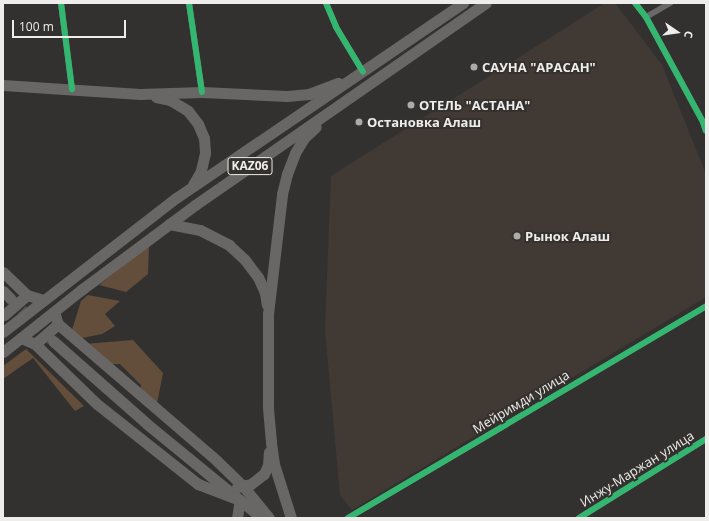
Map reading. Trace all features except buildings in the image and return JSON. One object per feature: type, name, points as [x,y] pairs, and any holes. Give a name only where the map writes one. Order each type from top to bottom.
[{"type":"highway","name":"KАZ06","points":[[5,330],[190,189],[463,3]]},
{"type":"highway","name":"KАZ06","points":[[3,352],[169,224],[486,3]]},
{"type":"highway","points":[[3,85],[140,94],[202,92],[287,96],[309,94],[352,79]]},
{"type":"highway","points":[[140,94],[170,100],[188,111],[198,124],[204,138],[206,154],[201,171],[190,189]]},
{"type":"highway","name":"KАZ06","points":[[291,518],[274,464],[268,406],[268,314],[282,194],[287,174],[295,153],[304,138],[350,97]]},
{"type":"highway","points":[[169,224],[200,230],[229,245],[245,260],[258,277],[265,293],[268,314]]},
{"type":"highway","points":[[3,272],[27,295],[43,300]]},
{"type":"highway","points":[[5,330],[3,315],[27,295]]},
{"type":"highway","points":[[54,312],[58,324],[217,460],[243,486],[269,518]]},
{"type":"highway","points":[[35,344],[58,324]]},
{"type":"highway","points":[[21,338],[35,344],[97,404],[198,484],[240,500]]},
{"type":"highway","points":[[53,340],[147,424],[262,518]]},
{"type":"highway","points":[[227,488],[243,486],[258,480],[264,474],[268,464],[271,442]]},
{"type":"highway","points":[[238,518],[240,500]]},
{"type":"street","points":[[61,3],[72,89]]},
{"type":"street","points":[[189,3],[202,92]]},
{"type":"street","points":[[326,3],[336,27],[363,72]]},
{"type":"street","points":[[635,3],[646,17],[704,121],[706,131]]},
{"type":"street","points":[[646,17],[670,3]]},
{"type":"street","name":"Мейримди улица","points":[[348,518],[706,306]]},
{"type":"street","name":"Инжу-Маржан улица","points":[[579,518],[706,439]]},
{"type":"shaded area","name":"Рынок Алаш","points":[[605,3],[615,3],[662,65],[706,174],[706,297],[352,510],[340,495],[325,330],[331,176]]},
{"type":"shaded area","points":[[149,245],[148,274],[126,292],[99,285]]},
{"type":"shaded area","points":[[88,295],[120,301],[105,314],[115,326],[102,334],[77,339],[72,330],[81,301]]},
{"type":"shaded area","points":[[133,340],[163,373],[156,409],[140,394],[141,385],[120,364],[109,364],[84,344]]},
{"type":"shaded area","points":[[26,349],[84,406],[75,411],[33,358],[3,379],[3,366]]},
{"type":"tunnel","points":[[10,298],[52,340]]},
{"type":"cycle path","points":[[61,3],[72,89]]},
{"type":"cycle path","points":[[189,3],[202,92]]},
{"type":"cycle path","points":[[326,3],[336,27],[363,72]]},
{"type":"cycle path","points":[[635,3],[646,17],[703,122],[706,131]]},
{"type":"cycle path","points":[[348,518],[706,306]]},
{"type":"cycle path","points":[[579,518],[706,439]]},
{"type":"place","name":"САУНА \"АРАСАН\"","points":[[474,67]]},
{"type":"place","name":"ОТЕЛЬ \"АСТАНА\"","points":[[411,105]]},
{"type":"place","name":"Остановка Алаш","points":[[359,122]]},
{"type":"place","name":"Рынок Алаш","points":[[517,236]]}]
